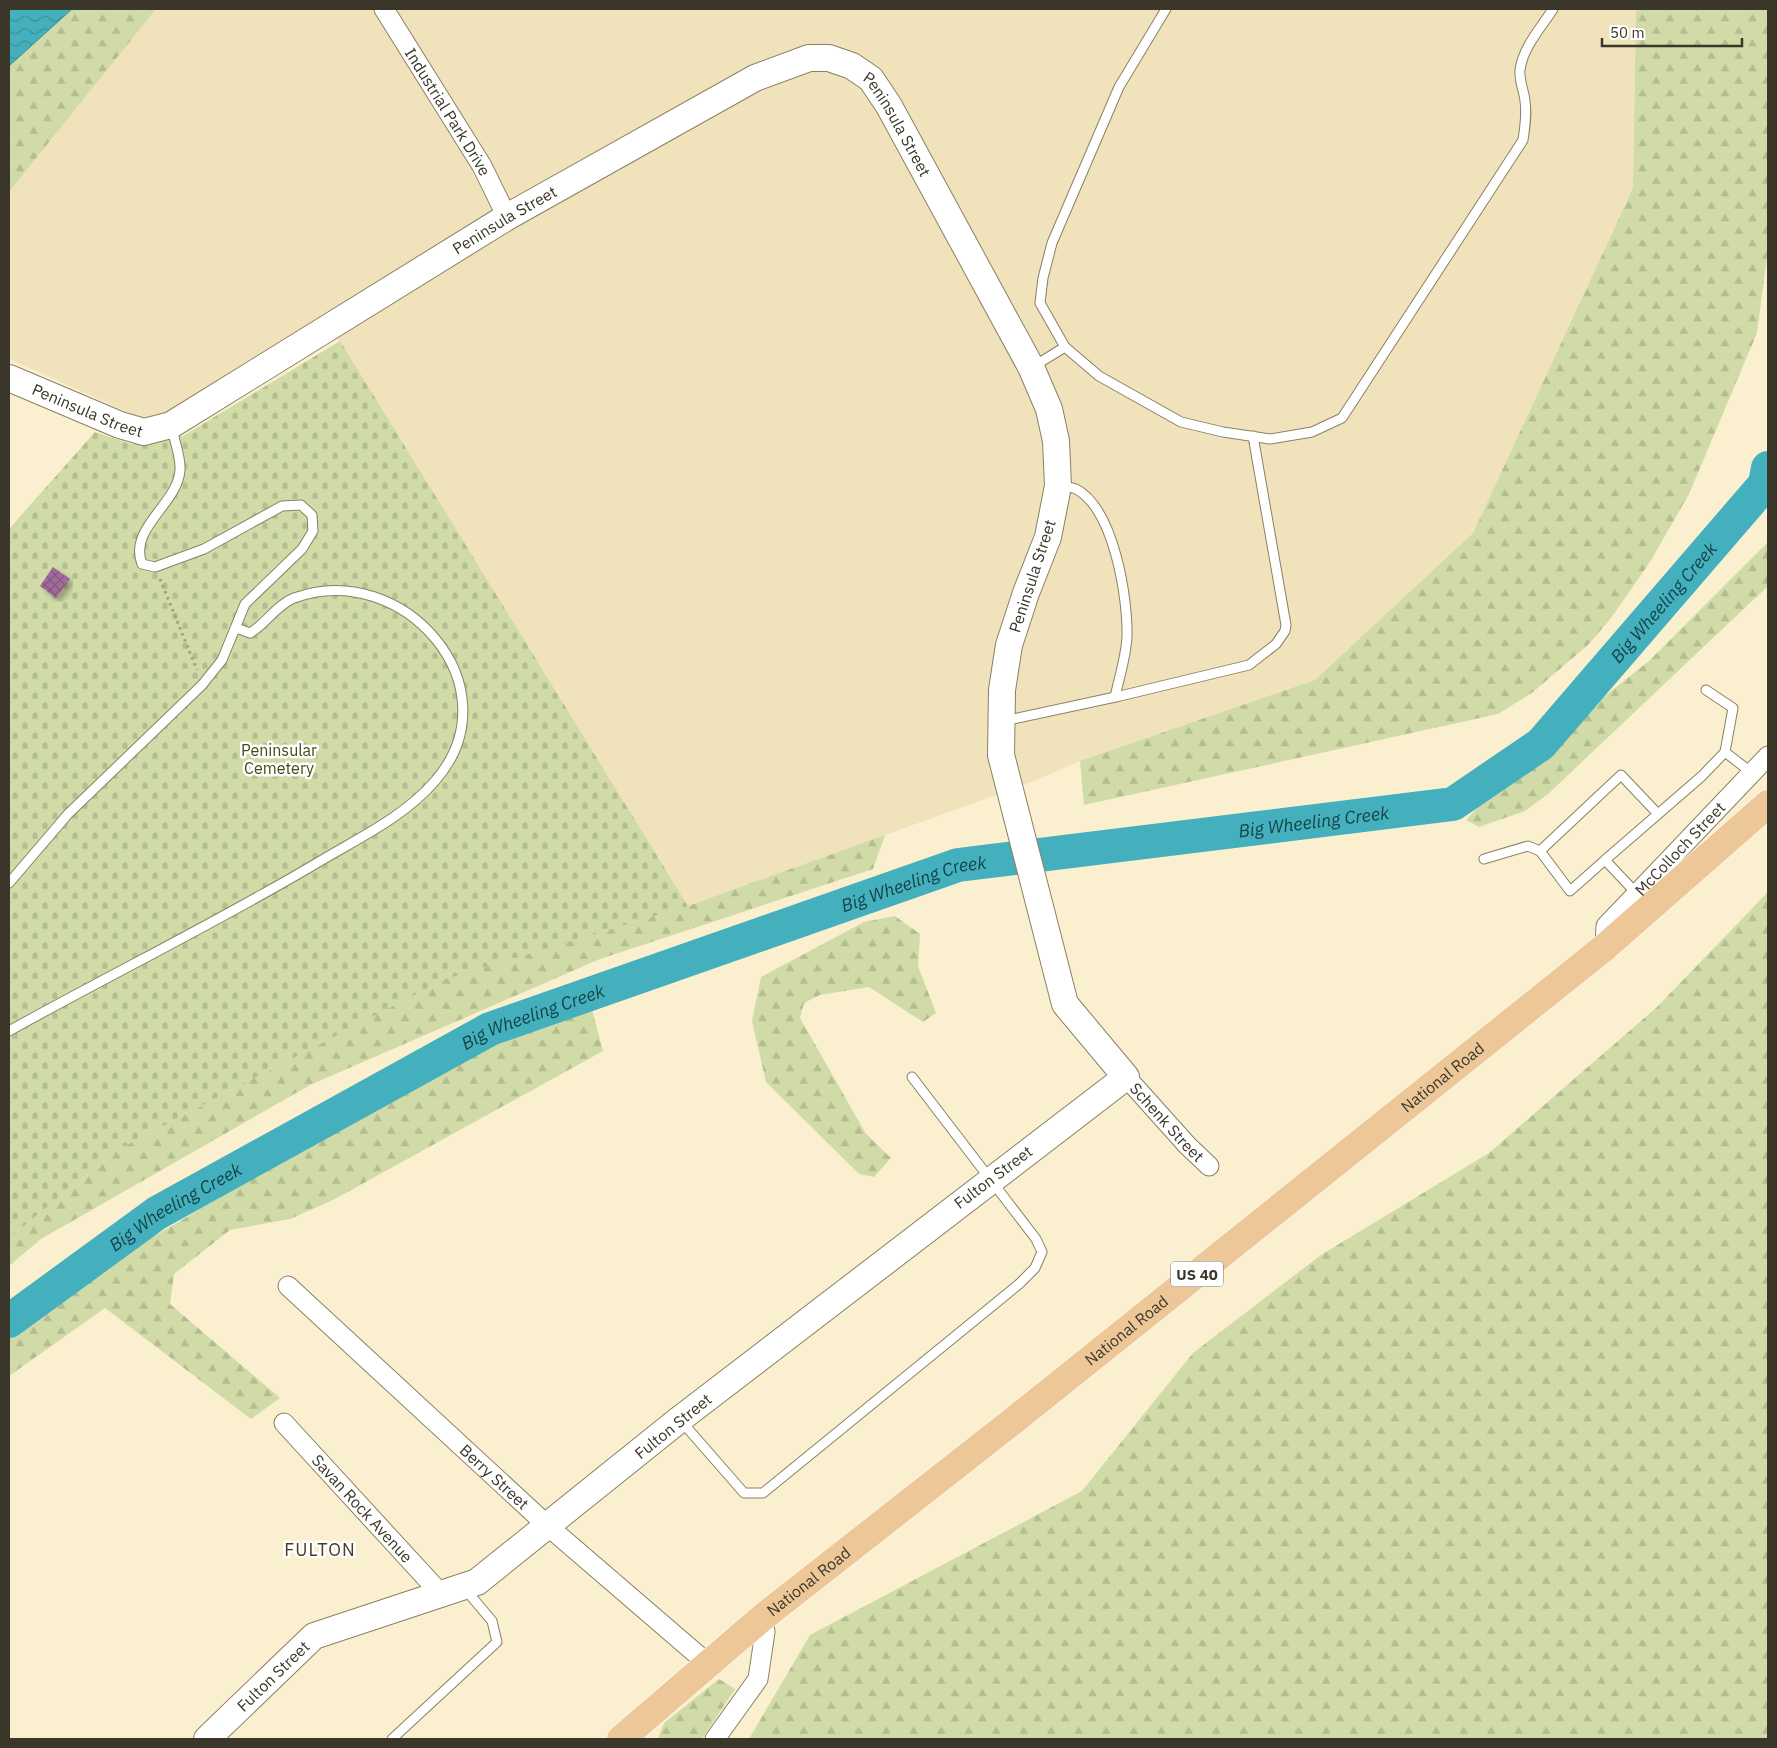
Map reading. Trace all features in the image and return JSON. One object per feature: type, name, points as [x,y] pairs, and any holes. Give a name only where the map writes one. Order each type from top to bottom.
[{"type":"main road","name":"National Road","points":[[621,1739],[707,1663],[763,1617],[1013,1421],[1605,947],[1768,804]]},
{"type":"street","name":"Industrial Park Drive","points":[[384,9],[482,166],[507,217]]},
{"type":"street","name":"Peninsula Street","points":[[9,378],[120,425],[144,432],[171,425],[507,217],[755,78],[809,58],[829,58],[852,66],[871,79],[889,106],[1031,367],[1049,409],[1056,441],[1058,486],[1048,537],[1026,593],[1009,645],[1002,690],[1001,755],[1065,1004],[1126,1077]]},
{"type":"street","name":"McColloch Street","points":[[1605,947],[1606,926],[1768,756]]},
{"type":"street","name":"Schenk Street","points":[[1126,1077],[1187,1145],[1209,1166]]},
{"type":"street","name":"Fulton Street","points":[[207,1739],[314,1636],[477,1582],[680,1420],[1126,1077]]},
{"type":"street","name":"Berry Street","points":[[288,1286],[549,1526],[707,1663]]},
{"type":"street","name":"Savan Rock Avenue","points":[[284,1423],[452,1590]]},
{"type":"street","points":[[715,1739],[758,1679],[765,1632],[763,1617]]},
{"type":"lane","points":[[1166,9],[1119,87],[1052,243],[1043,278],[1040,303],[1065,346],[1099,376],[1181,422],[1270,439],[1312,432],[1342,418],[1523,140],[1526,119],[1525,99],[1520,86],[1520,70],[1525,52],[1553,9]]},
{"type":"lane","points":[[1031,367],[1065,346]]},
{"type":"lane","points":[[9,883],[68,814],[202,685],[222,660],[245,604],[302,549],[313,531],[312,515],[300,505],[282,506],[204,550],[155,567],[142,564],[138,553],[142,537],[174,491],[181,469],[171,425]]},
{"type":"lane","points":[[1001,721],[1115,697],[1249,665],[1276,644],[1285,631],[1286,625],[1253,436]]},
{"type":"lane","points":[[1058,486],[1074,488],[1086,496],[1104,522],[1117,556],[1125,591],[1127,638],[1115,697]]},
{"type":"lane","points":[[9,1031],[288,880],[404,812],[436,780],[454,752],[462,718],[460,683],[447,654],[427,628],[403,608],[375,596],[347,591],[320,593],[293,599],[250,633],[236,628]]},
{"type":"lane","points":[[1484,859],[1528,846],[1540,851],[1570,891],[1702,776],[1725,752],[1733,708],[1706,690]]},
{"type":"lane","points":[[1725,752],[1752,773]]},
{"type":"lane","points":[[1540,851],[1621,775],[1658,814]]},
{"type":"lane","points":[[1605,860],[1637,894]]},
{"type":"lane","points":[[680,1420],[744,1493],[763,1494],[1019,1284],[1035,1268],[1042,1252],[1039,1245],[991,1179],[912,1077]]},
{"type":"lane","points":[[392,1739],[497,1642],[492,1621],[452,1590]]},
{"type":"path","points":[[155,567],[202,685]]},
{"type":"shaded area","points":[[156,9],[1636,9],[1633,188],[1473,533],[1315,680],[1080,761],[1024,785],[688,906],[324,316],[150,422],[9,359],[9,192]]},
{"type":"green space","points":[[72,9],[156,9],[9,192],[9,66]]},
{"type":"green space","points":[[1636,9],[1768,9],[1768,249],[1757,333],[1689,494],[1650,562],[1611,618],[1589,644],[1533,692],[1498,714],[1084,805],[1080,761],[1315,680],[1473,533],[1633,188]]},
{"type":"green space","name":"Peninsular Cemetery","points":[[340,341],[688,906],[445,979],[119,1149],[9,1238],[9,529],[95,432],[131,444],[183,436]]},
{"type":"green space","points":[[1768,542],[1768,586],[1548,794],[1525,811],[1479,827],[1466,820],[1512,771],[1650,660]]},
{"type":"green space","points":[[885,835],[873,869],[600,959],[310,1085],[41,1239],[9,1266],[9,1238],[119,1149],[445,978],[688,906]]},
{"type":"green space","points":[[1768,892],[1768,1739],[749,1739],[810,1635],[1082,1491],[1193,1353],[1321,1255],[1489,1153],[1657,1007]]},
{"type":"green space","points":[[895,916],[920,934],[918,966],[936,1013],[923,1022],[869,987],[820,995],[804,1003],[800,1018],[866,1134],[891,1158],[874,1177],[859,1174],[766,1082],[752,1021],[761,977],[864,922]]},
{"type":"green space","points":[[591,1006],[603,1051],[335,1199],[290,1219],[230,1230],[174,1274],[170,1304],[280,1398],[251,1419],[105,1308],[9,1376],[9,1333],[68,1287],[453,1060]]},
{"type":"green space","points":[[719,1679],[735,1689],[702,1739],[658,1739],[664,1723]]},
{"type":"water","points":[[9,9],[72,9],[9,66]]},
{"type":"building","points":[[53,567],[70,579],[56,598],[40,586]]},
{"type":"waterway","name":"Big Wheeling Creek","points":[[9,1321],[157,1213],[490,1029],[958,865],[1453,804],[1541,744],[1765,484],[1768,468]]},
{"type":"district","name":"FULTON","points":[[320,1549]]}]
